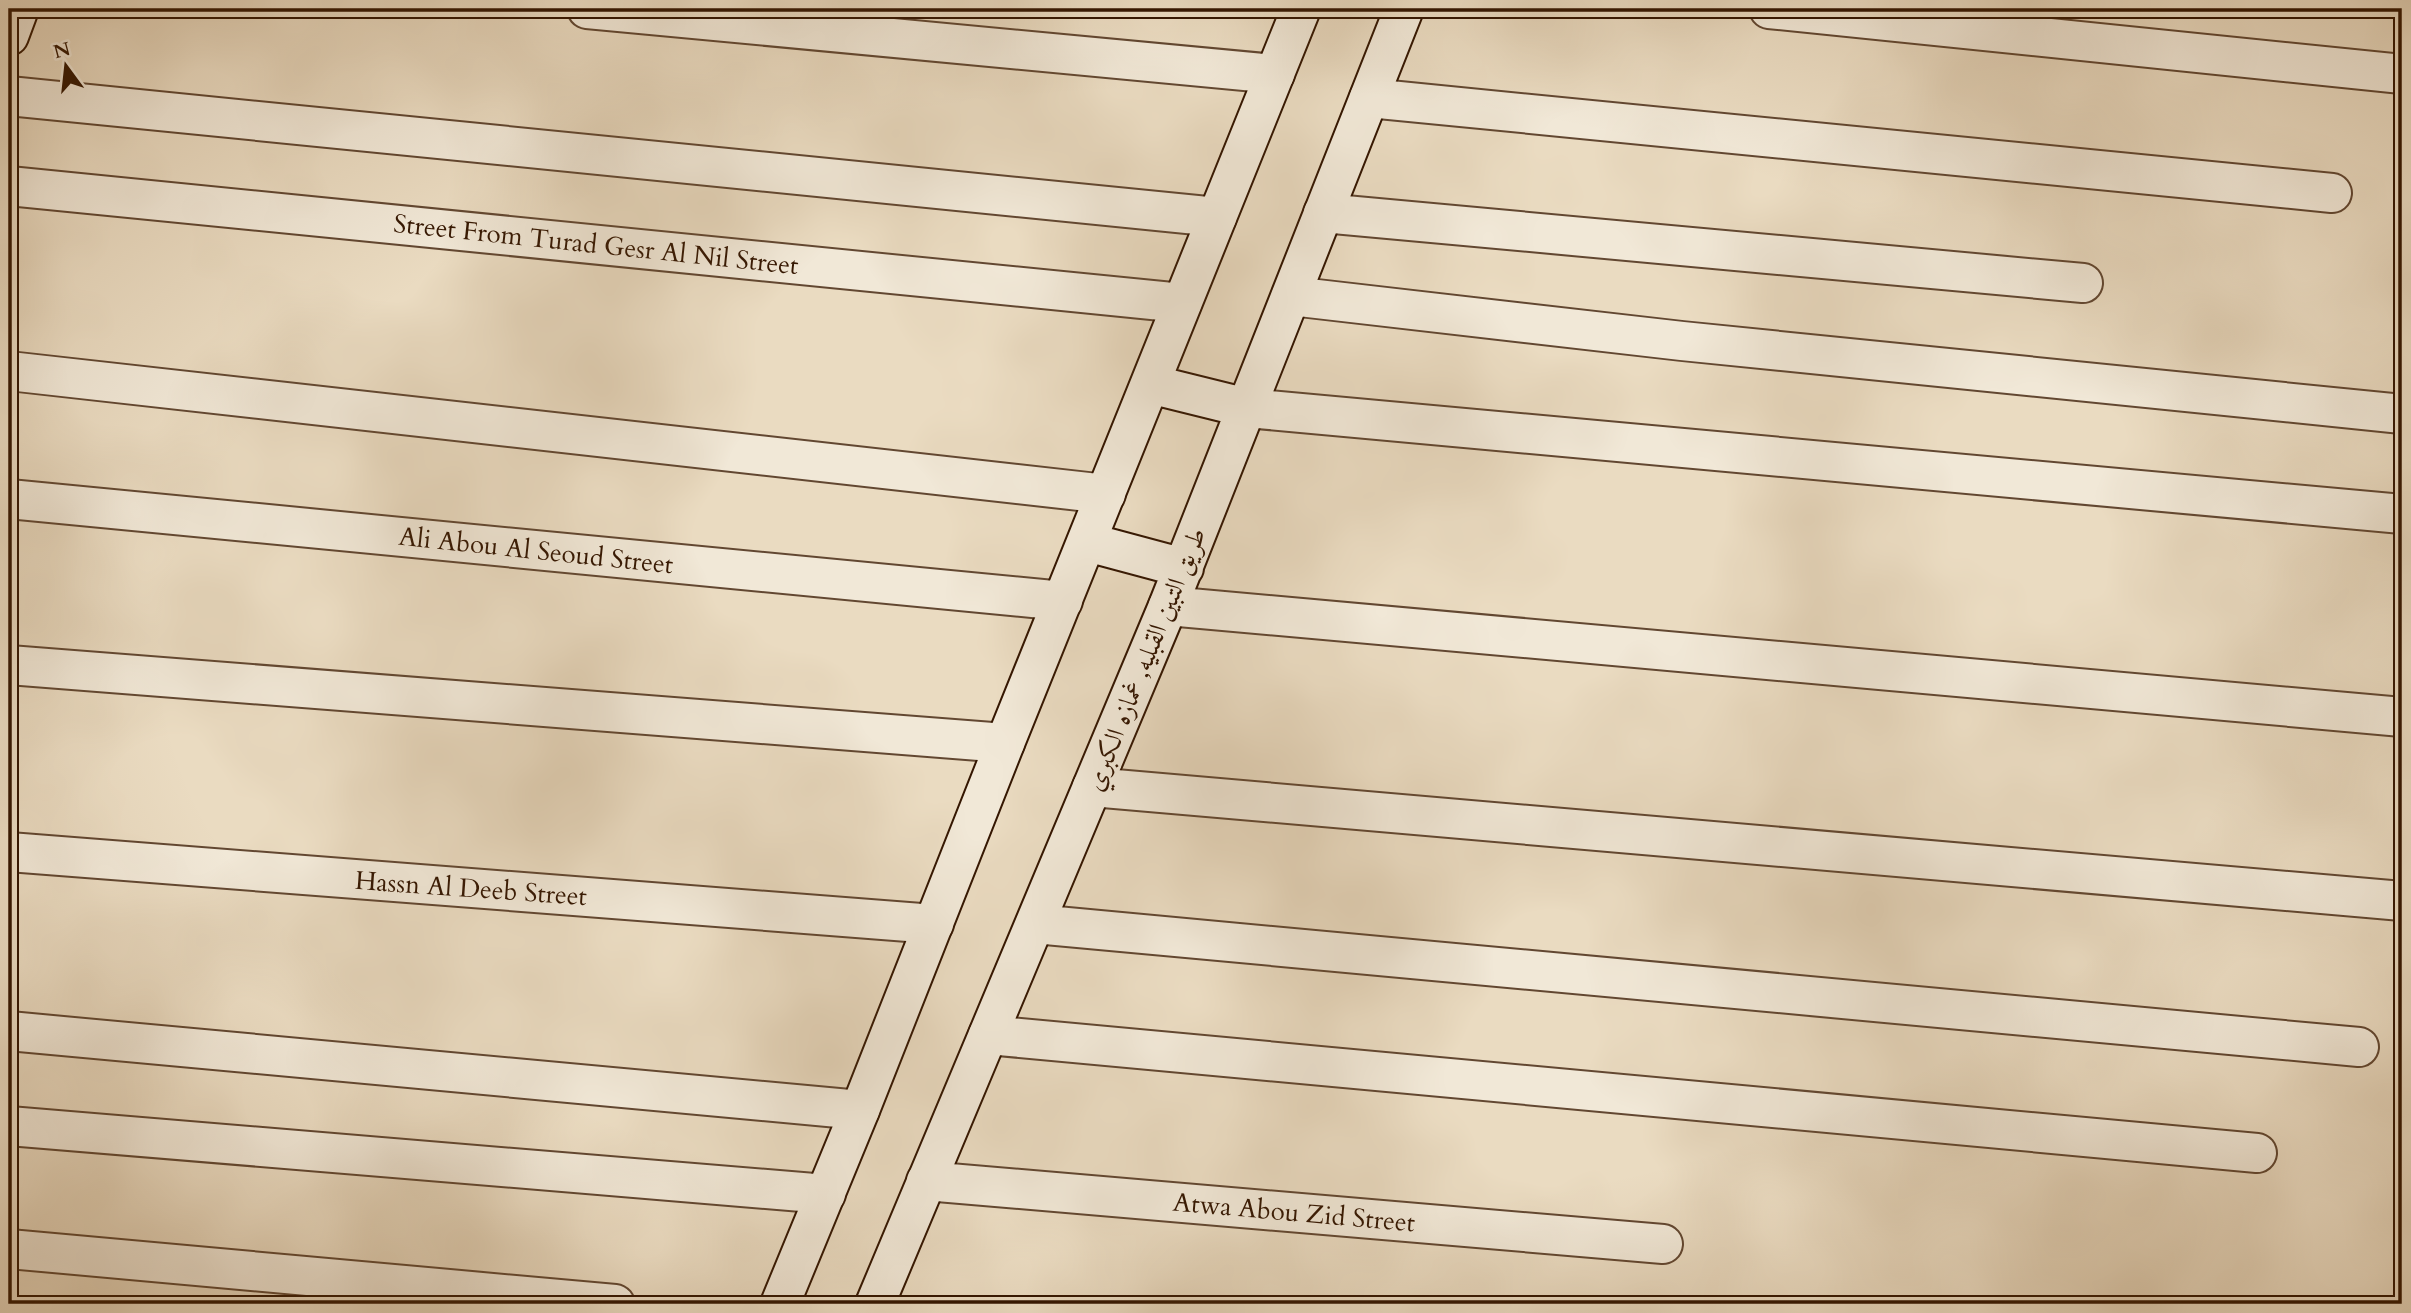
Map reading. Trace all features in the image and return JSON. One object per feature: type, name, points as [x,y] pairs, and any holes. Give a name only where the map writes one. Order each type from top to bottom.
[{"type":"street","points":[[9,36],[19,9]]},
{"type":"street","points":[[587,9],[1275,74]]},
{"type":"street","points":[[780,1304],[1301,9]]},
{"type":"street","name":"طريق التبين القبليه, غمازه الكبري","points":[[875,1304],[1184,568],[1404,9]]},
{"type":"street","points":[[1769,9],[2402,74]]},
{"type":"street","points":[[9,96],[1217,217]]},
{"type":"street","points":[[1369,98],[2332,193]]},
{"type":"street","name":"Street From Turad Gesr Al Nil Street","points":[[9,186],[1182,303]]},
{"type":"street","points":[[1323,213],[2084,283]]},
{"type":"street","points":[[1291,296],[1669,339],[2402,414]]},
{"type":"street","points":[[9,371],[1106,494]]},
{"type":"street","points":[[1150,384],[1247,408],[2402,514]]},
{"type":"street","name":"Ali Abou Al Seoud Street","points":[[9,499],[1063,601]]},
{"type":"street","points":[[1087,542],[1184,568]]},
{"type":"street","points":[[1168,606],[2402,718]]},
{"type":"street","points":[[9,665],[1005,743]]},
{"type":"street","points":[[1092,787],[2402,901]]},
{"type":"street","name":"Hassn Al Deeb Street","points":[[9,852],[934,924]]},
{"type":"street","points":[[1035,923],[2359,1047]]},
{"type":"street","points":[[9,1031],[860,1110]]},
{"type":"street","points":[[989,1035],[2257,1153]]},
{"type":"street","points":[[9,1126],[826,1194]]},
{"type":"street","name":"Atwa Abou Zid Street","points":[[926,1181],[1662,1244]]},
{"type":"street","points":[[9,1248],[615,1304]]}]
